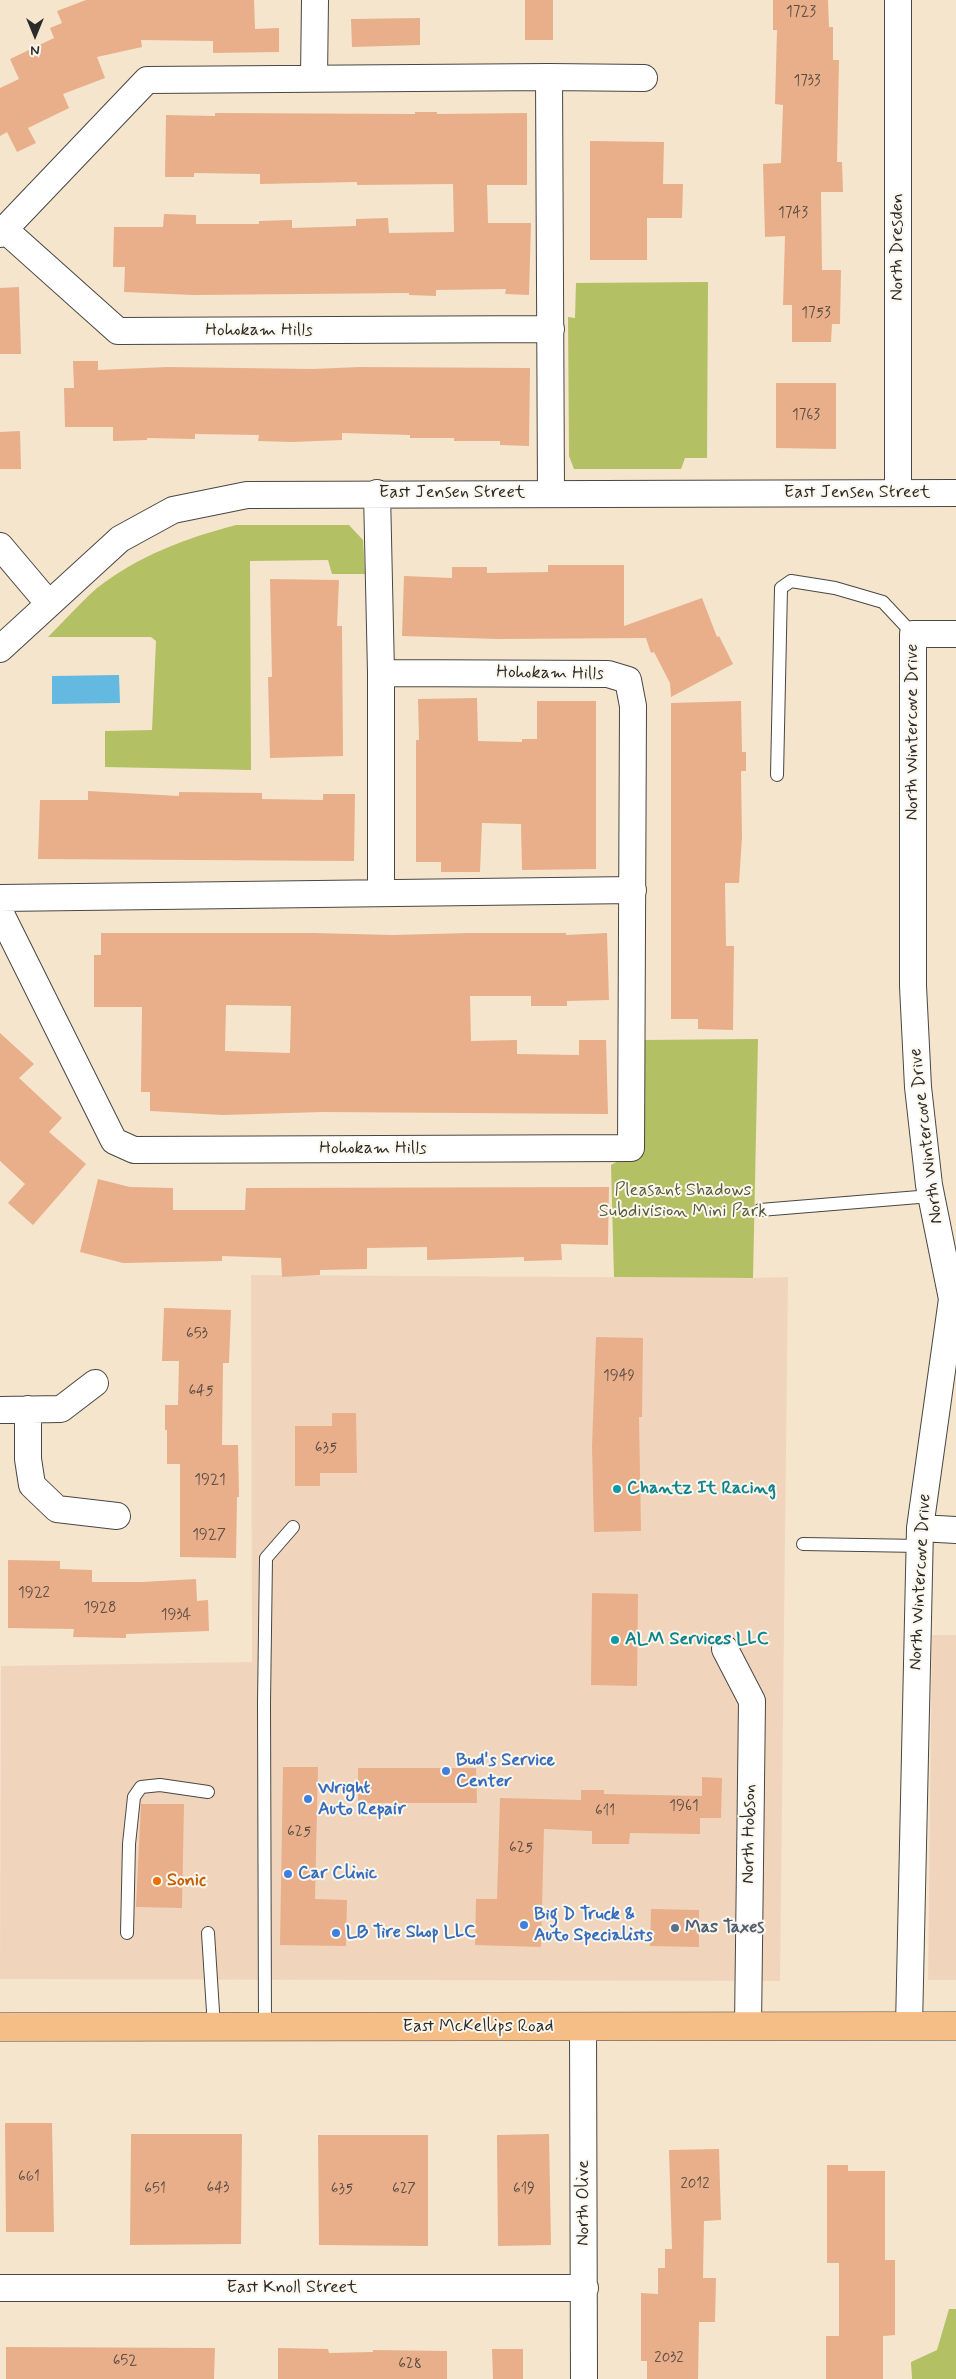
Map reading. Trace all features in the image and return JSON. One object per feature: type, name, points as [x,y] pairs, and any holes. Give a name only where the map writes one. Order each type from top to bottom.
[{"type":"main road","name":"East McKellips Road","points":[[0,2027],[956,2026]]},
{"type":"street","points":[[314,78],[315,0]]},
{"type":"street","name":"North Dresden","points":[[898,0],[898,493]]},
{"type":"street","points":[[549,77],[551,493]]},
{"type":"street","name":"Hohokam Hills","points":[[551,329],[118,331],[2,232],[147,80],[644,78]]},
{"type":"street","points":[[377,493],[381,672],[381,892]]},
{"type":"street","name":"East Jensen Street","points":[[0,649],[120,539],[173,510],[248,495],[377,493],[956,493]]},
{"type":"street","points":[[0,546],[49,604]]},
{"type":"street","points":[[913,634],[956,634]]},
{"type":"street","name":"North Wintercove Drive","points":[[909,2026],[920,1537],[954,1299],[931,1196],[918,1088],[913,986],[913,634]]},
{"type":"street","name":"Hohokam Hills","points":[[0,912],[114,1141],[134,1150],[631,1148],[633,706],[628,680],[608,674],[381,672]]},
{"type":"street","points":[[0,898],[633,890]]},
{"type":"street","points":[[0,1410],[61,1409],[95,1383]]},
{"type":"street","points":[[28,1409],[28,1459],[32,1485],[58,1508],[117,1516]]},
{"type":"street","points":[[920,1537],[956,1530]]},
{"type":"street","name":"North Hobson","points":[[726,1649],[752,1701],[748,2026]]},
{"type":"street","name":"North Olive","points":[[583,2026],[584,2379]]},
{"type":"street","name":"East Knoll Street","points":[[0,2288],[584,2288]]},
{"type":"lane","points":[[777,775],[777,675],[781,588],[791,581],[835,588],[883,602],[913,634]]},
{"type":"lane","points":[[760,1210],[931,1196]]},
{"type":"lane","points":[[265,2027],[264,1704],[266,1558],[293,1527]]},
{"type":"lane","points":[[803,1544],[920,1537]]},
{"type":"lane","points":[[127,1932],[129,1844],[134,1797],[141,1788],[160,1785],[208,1792]]},
{"type":"lane","points":[[208,1933],[214,2027]]},
{"type":"shaded area","points":[[251,1275],[788,1277],[780,1981],[0,1979],[1,1666],[252,1662]]},
{"type":"shaded area","points":[[932,1635],[956,1635],[956,1980],[928,1980]]},
{"type":"green space","points":[[708,282],[707,458],[685,458],[681,469],[574,469],[569,456],[568,317],[575,318],[576,283]]},
{"type":"green space","points":[[236,525],[349,525],[363,540],[365,574],[332,574],[328,560],[250,561],[251,770],[105,767],[105,731],[152,730],[156,641],[151,637],[48,637],[97,588],[129,566],[181,542]]},
{"type":"green space","name":"Pleasant Shadows Subdivision Mini Park","points":[[758,1039],[753,1278],[614,1277],[611,1165],[629,1155],[642,1138],[645,1040]]},
{"type":"green space","points":[[949,2309],[956,2309],[956,2379],[912,2379],[911,2362],[937,2350]]},
{"type":"water","points":[[119,675],[120,703],[52,704],[52,676]]},
{"type":"building","points":[[86,0],[254,0],[255,29],[279,28],[279,52],[213,53],[213,41],[141,40],[142,47],[97,57],[105,78],[63,94],[69,108],[28,128],[36,143],[17,152],[7,132],[0,136],[0,88],[19,79],[10,59],[54,38],[50,28],[62,23],[57,11]]},
{"type":"building","points":[[525,0],[553,0],[553,40],[525,40]]},
{"type":"building","points":[[773,0],[828,0],[829,27],[833,27],[833,60],[839,60],[837,162],[842,162],[843,192],[821,192],[822,270],[841,270],[840,324],[832,324],[831,342],[792,342],[792,305],[783,305],[785,236],[765,237],[763,164],[781,163],[783,105],[775,104],[777,30],[773,30]]},
{"type":"building","points":[[420,18],[420,45],[352,47],[351,19]]},
{"type":"building","points":[[415,112],[437,112],[437,114],[527,113],[527,185],[487,185],[488,223],[531,223],[529,295],[505,294],[506,289],[436,290],[436,296],[409,295],[409,293],[194,295],[124,292],[125,267],[113,267],[114,227],[163,227],[164,214],[196,215],[196,224],[259,224],[259,221],[292,220],[292,228],[356,226],[356,219],[388,218],[389,233],[454,232],[453,184],[357,185],[357,182],[260,184],[260,174],[194,173],[194,177],[165,177],[166,115],[215,116],[215,113],[415,114]]},
{"type":"building","points":[[590,141],[664,142],[663,184],[683,184],[682,218],[647,218],[647,260],[590,260]]},
{"type":"building","points":[[19,287],[21,354],[0,354],[0,288]]},
{"type":"building","points":[[73,361],[98,361],[98,370],[167,367],[313,369],[359,367],[530,368],[529,446],[500,445],[500,441],[454,441],[454,438],[410,438],[410,435],[342,433],[342,440],[292,442],[258,441],[259,435],[195,434],[195,439],[147,438],[147,440],[113,441],[113,427],[65,427],[64,388],[74,388]]},
{"type":"building","points":[[776,383],[836,383],[836,449],[776,448]]},
{"type":"building","points":[[20,431],[21,469],[0,469],[0,432]]},
{"type":"building","points":[[548,565],[624,565],[624,626],[702,598],[717,637],[719,636],[733,664],[671,697],[670,683],[654,652],[651,653],[646,638],[498,639],[402,636],[404,576],[452,578],[452,567],[487,567],[487,573],[548,572]]},
{"type":"building","points":[[270,579],[339,580],[337,626],[342,626],[343,756],[270,758],[268,677],[272,677]]},
{"type":"building","points":[[477,698],[478,741],[522,742],[522,739],[537,739],[537,701],[596,701],[596,869],[522,870],[521,824],[482,823],[480,872],[441,872],[441,862],[416,862],[416,740],[419,740],[418,699]]},
{"type":"building","points":[[741,701],[742,752],[746,752],[746,771],[741,771],[742,837],[739,883],[725,883],[726,946],[734,946],[733,1030],[698,1029],[698,1019],[671,1019],[671,703]]},
{"type":"building","points":[[88,791],[179,796],[179,792],[262,793],[262,799],[323,800],[323,794],[355,794],[354,861],[38,859],[40,800],[88,800]]},
{"type":"building","points":[[101,933],[393,935],[566,933],[566,935],[607,933],[609,1000],[567,1001],[567,1006],[531,1006],[531,996],[470,996],[471,1041],[517,1040],[517,1054],[579,1055],[579,1040],[606,1040],[608,1114],[322,1112],[223,1115],[150,1111],[150,1092],[141,1092],[142,1007],[94,1007],[94,955],[101,955]],"holes":[[[226,1005],[291,1006],[290,1053],[225,1051]]]},
{"type":"building","points":[[0,1033],[34,1064],[19,1078],[62,1118],[49,1132],[86,1164],[33,1225],[8,1203],[25,1184],[0,1161]]},
{"type":"building","points":[[98,1179],[130,1187],[173,1188],[173,1210],[245,1210],[246,1188],[609,1187],[608,1245],[561,1244],[562,1260],[524,1261],[524,1257],[427,1260],[427,1247],[367,1248],[367,1269],[320,1270],[320,1275],[282,1277],[281,1258],[222,1256],[222,1261],[123,1263],[80,1252]]},
{"type":"building","points":[[164,1308],[231,1310],[229,1363],[223,1363],[222,1445],[238,1445],[239,1497],[237,1497],[236,1558],[180,1557],[180,1464],[167,1464],[167,1430],[165,1430],[165,1405],[178,1405],[179,1361],[162,1361]]},
{"type":"building","points":[[596,1337],[643,1338],[642,1417],[639,1417],[641,1531],[594,1532],[592,1446]]},
{"type":"building","points":[[332,1413],[356,1413],[357,1473],[320,1473],[320,1486],[295,1486],[295,1426],[332,1426]]},
{"type":"building","points":[[8,1560],[60,1561],[60,1569],[92,1570],[92,1582],[196,1579],[197,1601],[208,1600],[209,1631],[126,1634],[126,1638],[73,1637],[74,1629],[8,1628]]},
{"type":"building","name":"ALM Services LLC","points":[[592,1593],[638,1594],[637,1686],[591,1685]]},
{"type":"building","points":[[283,1767],[318,1767],[315,1899],[347,1900],[346,1946],[280,1945]]},
{"type":"building","points":[[358,1768],[476,1768],[477,1803],[358,1803]]},
{"type":"building","points":[[702,1777],[722,1778],[721,1818],[700,1818],[700,1834],[630,1833],[629,1844],[592,1844],[592,1831],[544,1829],[541,1947],[475,1945],[476,1899],[497,1899],[500,1798],[581,1800],[581,1790],[604,1790],[604,1794],[702,1796]]},
{"type":"building","name":"Sonic","points":[[141,1804],[184,1804],[182,1908],[136,1907]]},
{"type":"building","name":"Mas Taxes","points":[[651,1909],[699,1910],[699,1947],[650,1946]]},
{"type":"building","points":[[5,2123],[52,2123],[54,2232],[6,2232]]},
{"type":"building","points":[[131,2134],[242,2134],[241,2244],[130,2245]]},
{"type":"building","points":[[549,2134],[551,2245],[498,2246],[497,2135]]},
{"type":"building","points":[[318,2135],[428,2135],[428,2246],[319,2245]]},
{"type":"building","points":[[719,2149],[721,2220],[704,2221],[703,2278],[716,2278],[715,2322],[699,2322],[698,2379],[647,2379],[647,2361],[641,2361],[641,2293],[658,2294],[658,2268],[665,2268],[665,2249],[672,2249],[669,2150]]},
{"type":"building","points":[[827,2165],[848,2165],[848,2171],[885,2171],[885,2260],[895,2260],[895,2335],[883,2336],[883,2379],[826,2379],[826,2336],[839,2336],[839,2263],[827,2263]]},
{"type":"building","points":[[6,2347],[215,2348],[214,2379],[6,2379]]},
{"type":"building","points":[[278,2348],[328,2349],[329,2353],[373,2352],[373,2350],[447,2351],[447,2379],[278,2379]]},
{"type":"building","points":[[492,2349],[523,2349],[523,2379],[493,2379]]},
{"type":"place","name":"Chantz It Racing","points":[[617,1489]]},
{"type":"place","name":"ALM Services LLC","points":[[615,1640]]},
{"type":"place","name":"Bud's Service Center","points":[[446,1771]]},
{"type":"place","name":"Wright Auto Repair","points":[[308,1799]]},
{"type":"place","name":"Car Clinic","points":[[288,1874]]},
{"type":"place","name":"Sonic","points":[[157,1881]]},
{"type":"place","name":"Big D Truck & Auto Specialists","points":[[524,1925]]},
{"type":"place","name":"Mas Taxes","points":[[675,1928]]},
{"type":"place","name":"LB Tire Shop LLC","points":[[336,1933]]}]
